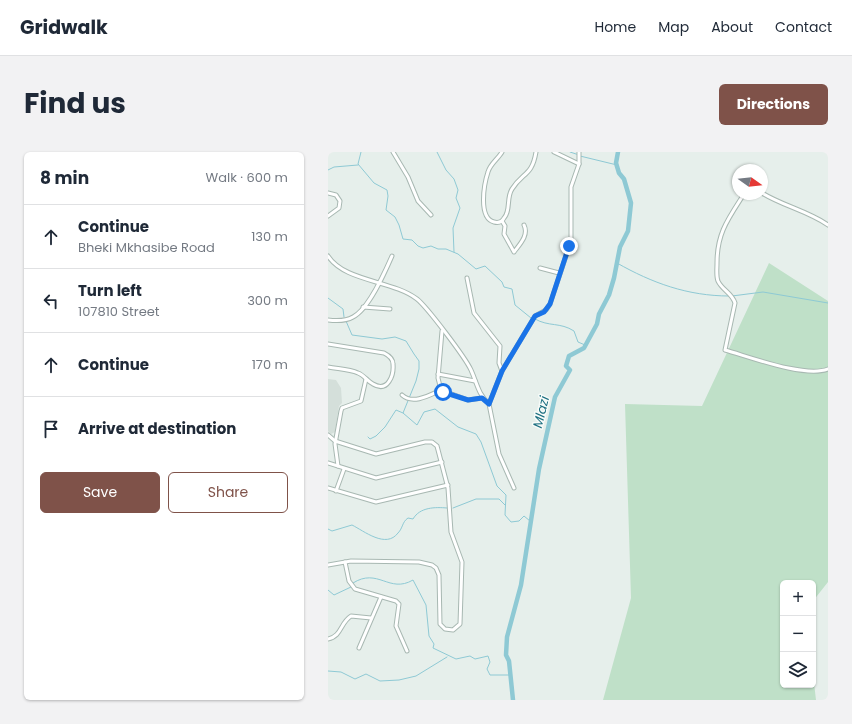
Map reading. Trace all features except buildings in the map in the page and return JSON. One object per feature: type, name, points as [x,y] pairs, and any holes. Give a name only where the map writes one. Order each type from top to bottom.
[{"type":"street","points":[[393,152],[408,177],[418,201],[431,215]]},
{"type":"street","points":[[502,152],[488,172],[483,208],[484,214],[488,219],[495,222],[502,221],[507,215],[510,192],[531,170],[536,152]]},
{"type":"street","points":[[554,152],[579,164]]},
{"type":"street","points":[[514,488],[499,454],[489,404],[502,371],[535,316],[548,308],[559,273],[565,261],[571,241],[571,190],[579,164],[579,152]]},
{"type":"street","points":[[328,192],[336,195],[340,201],[339,208],[328,216]]},
{"type":"street","points":[[768,196],[818,218],[828,225]]},
{"type":"street","points":[[740,200],[723,229],[718,243],[717,278],[721,286],[733,297],[735,303],[725,350],[805,371],[822,371],[828,369]]},
{"type":"street","points":[[502,221],[506,226],[504,234],[514,252],[525,236],[526,229],[524,225]]},
{"type":"street","points":[[328,256],[340,268],[397,288],[418,300],[469,366],[482,398],[489,404]]},
{"type":"street","points":[[328,320],[352,318],[363,307],[381,283],[392,256]]},
{"type":"street","points":[[540,268],[559,273]]},
{"type":"street","points":[[467,278],[474,313],[500,346],[499,363],[502,371]]},
{"type":"street","points":[[363,307],[390,309]]},
{"type":"street","points":[[441,390],[438,374],[442,330]]},
{"type":"street","points":[[328,344],[378,351],[389,356],[393,364],[392,377],[387,384],[376,386],[354,371],[328,367]]},
{"type":"street","points":[[438,374],[475,381]]},
{"type":"street","points":[[338,466],[335,441],[342,408],[361,401],[366,379]]},
{"type":"street","points":[[404,396],[410,399],[424,397],[441,390],[468,400],[482,398]]},
{"type":"street","points":[[328,435],[335,441],[376,454],[425,442],[432,442],[439,448],[448,485],[451,532],[462,562],[460,622],[456,629],[446,629],[440,624],[439,575],[436,568],[432,565],[419,562],[345,562],[328,565]]},
{"type":"street","points":[[328,463],[376,478],[442,462]]},
{"type":"street","points":[[336,491],[344,469]]},
{"type":"street","points":[[328,488],[376,502],[448,485]]},
{"type":"street","points":[[345,562],[349,581],[354,589],[396,601],[398,604],[396,621],[397,631],[407,651]]},
{"type":"street","points":[[359,648],[381,597]]},
{"type":"street","points":[[328,639],[337,635],[349,617],[353,615],[371,618]]},
{"type":"shaded area","points":[[328,379],[336,380],[341,388],[342,403],[339,406],[335,432],[331,434],[328,431]]},
{"type":"green space","points":[[769,263],[828,301],[828,582],[816,597],[816,580],[780,580],[780,688],[815,688],[816,700],[603,700],[631,598],[625,404],[702,406]]},
{"type":"waterway","points":[[361,152],[358,164],[374,183],[387,190],[388,196],[386,210],[395,217],[403,239],[412,240],[418,246],[423,248],[431,246],[438,249],[446,249],[458,254],[476,269],[485,266],[502,282],[504,287],[512,289],[515,305],[531,318]]},
{"type":"waterway","points":[[437,152],[446,170],[454,179],[458,190],[456,198],[460,208],[453,228],[454,252]]},
{"type":"waterway","points":[[570,152],[579,155]]},
{"type":"waterway","name":"Mlazi","points":[[513,700],[509,661],[506,655],[507,637],[521,585],[539,469],[555,397],[570,370],[566,366],[569,356],[584,348],[597,324],[599,314],[609,295],[620,247],[628,231],[631,203],[624,179],[619,173],[616,163],[618,152]]},
{"type":"waterway","points":[[580,156],[617,165]]},
{"type":"waterway","points":[[328,170],[334,167],[358,165]]},
{"type":"waterway","points":[[617,263],[644,277],[671,287],[699,294],[729,296]]},
{"type":"waterway","points":[[732,296],[763,292],[828,303]]},
{"type":"waterway","points":[[328,298],[343,309],[344,317]]},
{"type":"waterway","points":[[535,319],[545,323],[569,328],[574,331],[578,342],[585,345]]},
{"type":"waterway","points":[[346,321],[352,335],[382,339],[395,337],[406,341],[419,361],[419,369],[416,381],[403,413],[417,425],[424,412],[435,409],[458,427],[476,434],[481,442],[497,486],[506,495],[505,515],[511,522],[519,521],[524,516],[530,521]]},
{"type":"waterway","points":[[368,437],[370,439],[376,436],[385,427],[396,410],[403,413]]},
{"type":"waterway","points":[[453,508],[476,499],[499,499],[505,505]]},
{"type":"waterway","points":[[328,529],[332,531],[352,525],[375,537],[387,539],[398,533],[408,518],[413,519],[424,510],[447,508]]},
{"type":"waterway","points":[[353,583],[362,579],[370,578],[397,584],[413,580],[426,605],[429,636],[434,644],[433,648],[456,659],[470,656],[475,659],[488,656],[490,662],[487,669],[490,675],[509,675]]},
{"type":"waterway","points":[[328,590],[334,595],[351,587]]},
{"type":"waterway","points":[[328,671],[341,672],[355,679],[366,674],[380,681],[399,680],[416,676],[447,657]]},
{"type":"route","points":[[443,392],[468,400],[482,398],[489,404],[502,371],[535,316],[544,312],[550,304],[569,246]]}]
